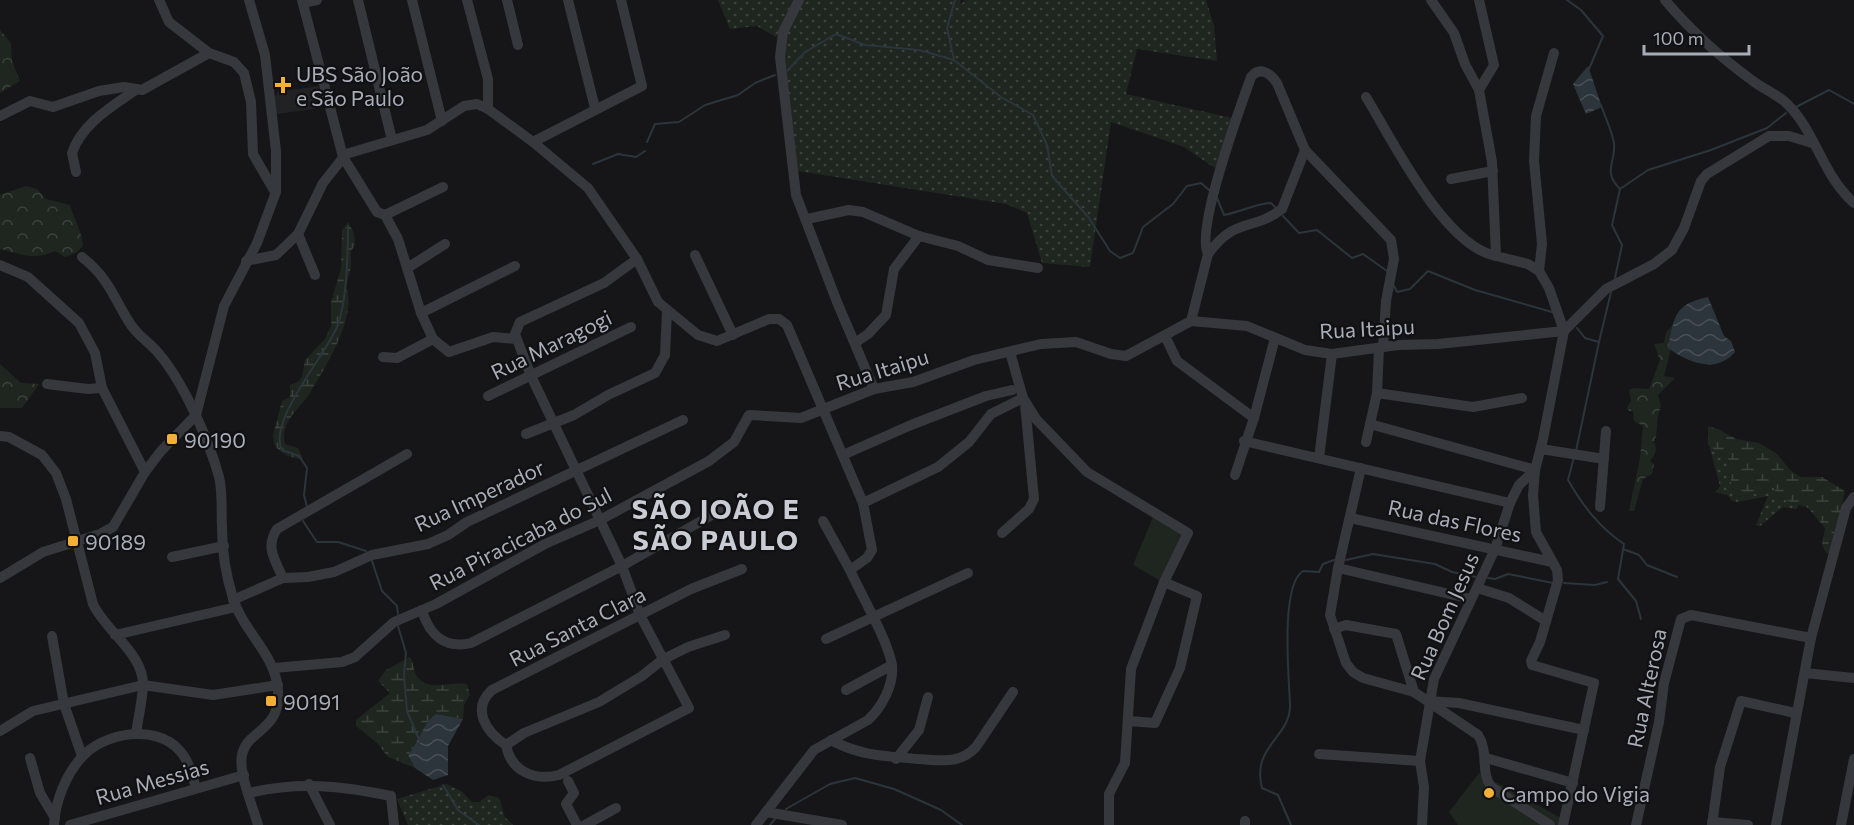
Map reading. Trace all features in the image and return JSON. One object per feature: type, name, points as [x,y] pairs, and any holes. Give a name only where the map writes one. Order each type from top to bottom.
[{"type":"street","points":[[159,0],[169,22],[209,53],[234,62],[244,73],[251,102],[253,154],[276,192]]},
{"type":"street","points":[[0,578],[34,556],[100,534],[113,527],[161,451],[196,415],[224,306],[257,243],[276,192],[276,151],[265,55],[249,0]]},
{"type":"street","points":[[317,0],[303,2],[343,157],[376,212],[385,215],[443,187]]},
{"type":"street","points":[[358,0],[392,140]]},
{"type":"street","points":[[412,0],[442,121]]},
{"type":"street","points":[[467,0],[488,79],[488,109]]},
{"type":"street","points":[[507,0],[518,45]]},
{"type":"street","points":[[568,0],[595,108]]},
{"type":"street","points":[[533,142],[595,108],[642,86],[621,0]]},
{"type":"street","points":[[799,0],[783,32],[780,68],[796,195],[874,389]]},
{"type":"street","points":[[1431,0],[1454,33],[1479,90],[1492,171],[1496,256]]},
{"type":"street","points":[[1479,0],[1494,65],[1479,90]]},
{"type":"street","points":[[1665,0],[1697,36],[1753,82],[1784,102],[1812,143],[1831,178],[1854,203]]},
{"type":"street","points":[[0,116],[30,101],[53,107],[84,94],[124,87],[137,89],[150,87],[209,53]]},
{"type":"street","points":[[1539,271],[1542,228],[1534,161],[1536,116],[1554,53]]},
{"type":"street","points":[[1208,254],[1204,245],[1213,195],[1236,119],[1251,78],[1256,72],[1268,73],[1277,83],[1305,150],[1387,232],[1394,246],[1377,393],[1366,442]]},
{"type":"street","points":[[76,172],[72,153],[88,128],[104,111],[137,89]]},
{"type":"street","points":[[1366,97],[1415,176],[1452,229],[1478,251],[1528,264],[1539,271],[1549,288],[1564,331],[1541,449],[1534,469],[1535,527],[1557,570],[1558,580],[1531,663],[1553,673],[1594,683],[1563,825]]},
{"type":"street","points":[[246,261],[276,255],[298,234],[323,183],[343,157],[427,130],[468,105],[477,104],[488,109],[533,142],[588,188],[637,259],[658,302],[705,339],[717,341],[769,319],[784,322],[863,503],[872,550],[867,558],[850,570]]},
{"type":"street","points":[[1564,331],[1606,289],[1654,264],[1672,250],[1684,228],[1701,181],[1707,174],[1769,136],[1789,136],[1812,143]]},
{"type":"street","points":[[1191,321],[1208,254],[1229,230],[1271,216],[1285,206],[1305,150]]},
{"type":"street","points":[[1451,179],[1492,171]]},
{"type":"street","points":[[807,219],[856,210],[919,236],[958,246],[988,260],[1038,268]]},
{"type":"street","points":[[385,215],[409,267],[421,314],[433,339],[449,352],[493,337],[516,339]]},
{"type":"street","points":[[298,234],[315,275]]},
{"type":"street","points":[[855,343],[868,334],[886,315],[894,268],[919,236]]},
{"type":"street","points":[[409,267],[445,244]]},
{"type":"street","points":[[695,255],[733,335]]},
{"type":"street","points":[[82,257],[105,278],[129,323],[163,357],[196,415],[219,478],[224,546],[235,603],[274,668],[278,685],[278,705],[274,715],[269,724],[243,749],[241,759],[258,825]]},
{"type":"street","points":[[637,259],[604,283],[520,322],[516,339],[531,376],[622,566],[640,615],[662,660],[689,708],[559,775],[546,778],[523,771],[512,762],[506,745],[524,733],[599,702],[642,676],[662,660],[688,647],[725,635]]},
{"type":"street","points":[[0,266],[28,277],[75,318],[96,353],[102,388],[146,472]]},
{"type":"street","points":[[421,314],[515,266]]},
{"type":"street","points":[[526,434],[554,424],[655,373],[665,355],[667,311]]},
{"type":"street","name":"Rua Itaipu","points":[[823,408],[874,389],[913,382],[974,360],[1061,341],[1076,342],[1111,354],[1126,356],[1191,321],[1247,326],[1305,350],[1332,354],[1564,331]]},
{"type":"street","name":"Rua Maragogi","points":[[488,396],[630,327]]},
{"type":"street","points":[[1165,336],[1177,362],[1254,418]]},
{"type":"street","points":[[1235,475],[1244,441],[1254,418],[1275,338]]},
{"type":"street","points":[[383,357],[397,358],[433,339]]},
{"type":"street","points":[[1002,533],[1029,509],[1034,500],[1024,401],[1010,352]]},
{"type":"street","points":[[1319,458],[1332,354]]},
{"type":"street","points":[[47,384],[102,388]]},
{"type":"street","points":[[843,455],[986,396],[1012,390]]},
{"type":"street","points":[[1377,393],[1473,406],[1522,398]]},
{"type":"street","points":[[863,503],[938,467],[969,442],[991,414],[1024,401]]},
{"type":"street","points":[[1024,401],[1059,445],[1087,472],[1188,533],[1164,582],[1131,669],[1125,763],[1107,801],[1109,825]]},
{"type":"street","name":"Rua Piracicaba do Sul","points":[[274,668],[342,662],[368,648],[394,622],[422,610],[544,544],[600,520],[720,453],[734,442],[749,415],[793,420],[808,416],[823,408]]},
{"type":"street","name":"Rua Imperador","points":[[283,578],[308,577],[334,572],[372,555],[428,544],[448,535],[467,522],[683,420]]},
{"type":"street","points":[[1371,424],[1534,469]]},
{"type":"street","points":[[1600,507],[1606,430]]},
{"type":"street","points":[[0,436],[25,445],[49,463],[62,485],[93,604],[99,617],[137,665],[143,685],[136,734]]},
{"type":"street","points":[[1244,441],[1510,503]]},
{"type":"street","points":[[1541,449],[1604,459]]},
{"type":"street","points":[[115,635],[235,603],[283,578],[271,552],[271,538],[277,529],[406,453]]},
{"type":"street","points":[[1361,468],[1338,568],[1330,615],[1346,663],[1353,672],[1363,678],[1414,692],[1478,735],[1484,746],[1486,776],[1491,787],[1550,825]]},
{"type":"street","name":"Rua Bom Jesus","points":[[1422,825],[1424,787],[1420,761],[1428,701],[1434,679],[1495,549],[1510,503],[1519,485],[1534,469]]},
{"type":"street","points":[[1776,825],[1795,713],[1811,638],[1846,508],[1854,497]]},
{"type":"street","points":[[422,610],[429,628],[441,641],[449,645],[464,645],[622,566],[719,511]]},
{"type":"street","name":"Rua das Flores","points":[[1350,518],[1552,562]]},
{"type":"street","points":[[756,825],[814,750],[868,720],[874,714],[889,687],[892,666],[850,570],[823,521]]},
{"type":"street","points":[[172,557],[224,546]]},
{"type":"street","points":[[1338,568],[1471,599]]},
{"type":"street","name":"Rua Santa Clara","points":[[506,745],[497,740],[483,717],[480,708],[486,696],[640,615],[699,586],[742,569]]},
{"type":"street","points":[[826,639],[968,573]]},
{"type":"street","points":[[1129,721],[1155,723],[1183,660],[1197,597],[1164,582]]},
{"type":"street","points":[[1477,588],[1509,598],[1546,621]]},
{"type":"street","name":"Rua Alterosa","points":[[1636,825],[1659,722],[1664,683],[1681,618],[1691,615],[1811,638]]},
{"type":"street","points":[[1334,629],[1346,625],[1396,634],[1414,692]]},
{"type":"street","points":[[52,636],[64,704],[82,756]]},
{"type":"street","points":[[846,690],[892,666]]},
{"type":"street","points":[[1805,673],[1854,678]]},
{"type":"street","points":[[0,730],[33,711],[143,685],[213,695],[278,685]]},
{"type":"street","points":[[831,740],[861,754],[942,762],[970,753],[1013,692]]},
{"type":"street","points":[[896,759],[919,730],[928,697]]},
{"type":"street","points":[[1428,701],[1465,704],[1584,730]]},
{"type":"street","points":[[1748,825],[1712,823],[1720,767],[1741,701],[1795,713]]},
{"type":"street","points":[[54,822],[64,788],[82,756],[106,741],[136,734],[152,735],[173,744],[186,759],[196,788]]},
{"type":"street","points":[[1319,754],[1420,761]]},
{"type":"street","points":[[30,758],[40,793],[54,822]]},
{"type":"street","points":[[1486,758],[1573,783]]},
{"type":"street","points":[[1841,825],[1854,759]]},
{"type":"street","name":"Rua Messias","points":[[70,825],[244,775]]},
{"type":"street","points":[[568,781],[574,793],[566,804],[577,825]]},
{"type":"street","points":[[249,793],[280,786],[309,784],[391,796],[394,825]]},
{"type":"street","points":[[309,784],[330,825]]},
{"type":"street","points":[[585,825],[616,808]]},
{"type":"street","points":[[766,812],[842,825]]},
{"type":"shaded area","points":[[319,86],[322,108],[276,114],[274,96],[277,92]]},
{"type":"green space","points":[[718,0],[796,0],[776,37],[757,26],[730,29]]},
{"type":"green space","points":[[804,0],[960,0],[961,4],[966,0],[1206,0],[1214,26],[1217,61],[1137,49],[1126,94],[1232,118],[1216,169],[1184,147],[1111,122],[1090,267],[1042,263],[1027,213],[1006,204],[798,171],[784,50],[786,34]]},
{"type":"green space","points":[[0,30],[11,43],[12,61],[20,81],[0,93]]},
{"type":"green space","points":[[26,186],[37,189],[46,199],[70,205],[80,230],[83,246],[76,253],[65,257],[55,251],[34,256],[0,249],[0,195]]},
{"type":"green space","points":[[348,222],[354,233],[355,245],[351,251],[351,267],[346,287],[349,299],[348,312],[331,356],[310,393],[285,429],[285,444],[298,448],[303,459],[294,458],[277,448],[273,435],[282,401],[290,397],[290,385],[298,382],[302,377],[305,360],[325,339],[331,326],[331,302],[341,269],[342,230]]},
{"type":"green space","points":[[1672,326],[1669,358],[1664,376],[1675,378],[1658,395],[1661,406],[1654,442],[1655,452],[1650,461],[1654,464],[1652,474],[1643,479],[1634,511],[1629,511],[1640,458],[1643,426],[1634,421],[1633,411],[1629,411],[1627,407],[1631,401],[1629,390],[1649,389],[1660,360],[1654,344],[1664,343],[1666,332]]},
{"type":"green space","points":[[0,364],[21,383],[39,384],[22,408],[0,408]]},
{"type":"green space","points":[[1708,426],[1736,439],[1759,443],[1777,454],[1791,471],[1801,477],[1822,477],[1845,491],[1832,554],[1826,553],[1822,545],[1825,528],[1808,508],[1779,498],[1771,483],[1758,493],[1737,497],[1733,494],[1728,458],[1708,445]]},
{"type":"green space","points":[[1709,445],[1728,458],[1733,494],[1738,497],[1758,493],[1771,483],[1779,498],[1799,505],[1796,509],[1783,507],[1760,526],[1756,525],[1768,496],[1737,502],[1732,501],[1727,495],[1715,492],[1720,486]]},
{"type":"green space","points":[[1153,517],[1186,534],[1159,580],[1133,565]]},
{"type":"green space","points":[[410,657],[416,675],[426,684],[467,684],[470,695],[464,705],[463,719],[436,714],[428,722],[408,755],[415,768],[388,757],[377,743],[356,726],[356,720],[390,693],[378,681],[386,670]]},
{"type":"green space","name":"Campo do Vigia","points":[[1479,773],[1561,818],[1558,825],[1458,825],[1449,812]]},
{"type":"green space","points":[[447,784],[461,791],[472,802],[479,802],[489,795],[499,798],[505,817],[513,825],[408,825],[397,799]]},
{"type":"water","points":[[1588,66],[1602,107],[1586,114],[1573,84]]},
{"type":"water","points":[[1708,297],[1724,336],[1731,341],[1735,352],[1720,363],[1702,364],[1684,358],[1668,348],[1674,320],[1682,308]]},
{"type":"water","points":[[436,714],[463,719],[448,746],[448,775],[433,780],[415,768],[408,755],[428,722]]},
{"type":"waterway","points":[[954,60],[947,28],[955,0]]},
{"type":"waterway","points":[[1567,0],[1581,10],[1603,36],[1589,69]]},
{"type":"waterway","points":[[787,71],[805,52],[836,34],[865,45],[919,50],[954,60],[1001,97],[1033,115],[1047,145],[1052,176],[1089,218],[1110,251],[1120,258],[1133,253],[1143,227],[1173,204],[1187,186],[1201,183],[1209,190]]},
{"type":"waterway","points":[[647,142],[655,124],[679,122],[705,105],[738,95],[755,83],[775,75]]},
{"type":"waterway","points":[[1796,107],[1829,90],[1854,104]]},
{"type":"waterway","points":[[1601,105],[1614,143],[1612,177],[1620,189]]},
{"type":"waterway","points":[[1615,278],[1622,245],[1612,225],[1620,189],[1648,170],[1711,150],[1767,128],[1786,113]]},
{"type":"waterway","points":[[593,164],[618,154],[636,157],[645,151]]},
{"type":"waterway","points":[[1217,198],[1224,215],[1271,203],[1275,207]]},
{"type":"waterway","points":[[1283,216],[1299,233],[1317,230],[1352,258],[1363,254],[1387,271]]},
{"type":"waterway","points":[[307,507],[304,495],[307,468],[299,456],[282,450],[280,438],[290,406],[337,327],[345,291],[348,226]]},
{"type":"waterway","points":[[1394,286],[1397,292],[1410,289],[1428,271],[1475,290],[1552,312]]},
{"type":"waterway","points":[[1577,328],[1585,338],[1599,342],[1611,292]]},
{"type":"waterway","points":[[1576,451],[1599,342]]},
{"type":"waterway","points":[[1574,457],[1568,480],[1592,515],[1624,544],[1618,579],[1636,601],[1641,619]]},
{"type":"waterway","points":[[303,521],[317,542],[338,542],[366,551]]},
{"type":"waterway","points":[[1623,549],[1639,555],[1647,565],[1677,577]]},
{"type":"waterway","points":[[1346,560],[1373,554],[1435,564],[1452,572],[1476,577]]},
{"type":"waterway","points":[[1291,825],[1278,795],[1262,788],[1260,774],[1266,752],[1289,716],[1288,633],[1291,594],[1296,580],[1303,571],[1319,572],[1323,564],[1334,560]]},
{"type":"waterway","points":[[372,561],[382,591],[397,606],[398,614]]},
{"type":"waterway","points":[[1488,578],[1495,579],[1508,574],[1553,583]]},
{"type":"waterway","points":[[1564,583],[1595,585],[1607,582]]},
{"type":"waterway","points":[[398,626],[406,653],[404,675],[407,711],[420,742]]},
{"type":"waterway","points":[[786,809],[830,784],[855,778],[894,789],[941,810],[962,825]]},
{"type":"waterway","points":[[443,785],[458,810],[479,825]]},
{"type":"waterway","points":[[770,825],[775,819]]},
{"type":"place","name":"UBS São João e São Paulo","points":[[283,85]]},
{"type":"place","name":"90190","points":[[172,439]]},
{"type":"place","name":"90189","points":[[73,541]]},
{"type":"place","name":"90191","points":[[271,701]]},
{"type":"place","name":"Campo do Vigia","points":[[1489,793]]},
{"type":"district","name":"SÃO JOÃO E SÃO PAULO","points":[[716,524]]}]
